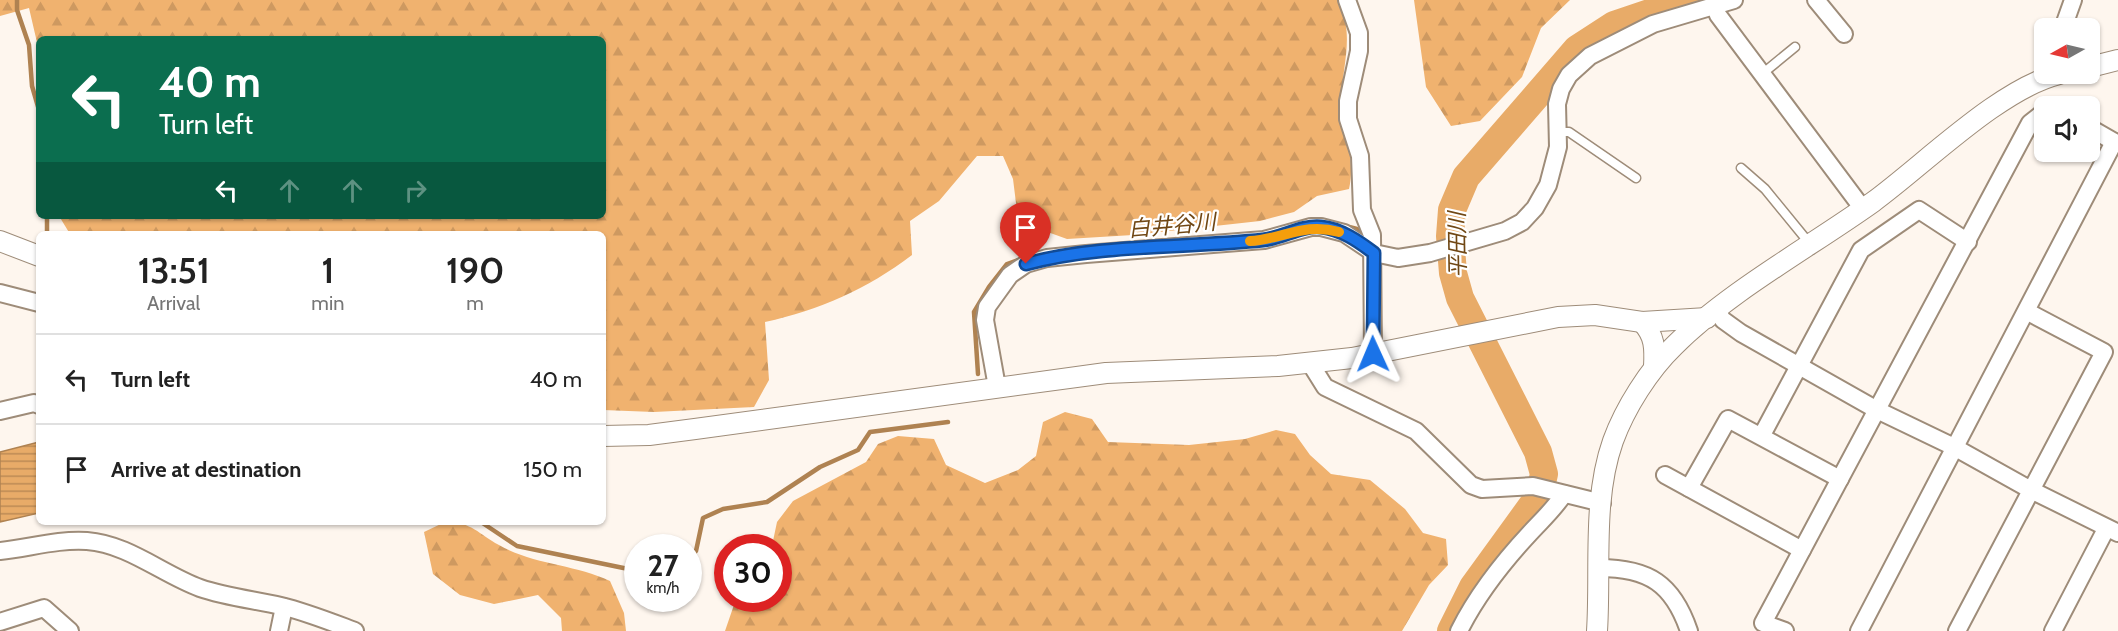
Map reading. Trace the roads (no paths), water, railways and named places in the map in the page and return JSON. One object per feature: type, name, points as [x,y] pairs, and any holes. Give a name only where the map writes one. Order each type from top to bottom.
[{"type":"street","points":[[1347,0],[1359,33],[1359,51],[1348,101],[1348,119],[1360,156],[1362,210],[1371,227],[1374,253],[1373,354]]},
{"type":"street","points":[[997,387],[985,320],[987,307],[1010,275],[1026,264],[1047,258],[1086,254],[1264,240],[1311,227],[1344,233],[1374,253],[1398,258],[1436,252],[1505,231],[1522,222],[1535,208],[1556,163],[1557,104],[1561,89],[1569,75],[1590,56],[1653,24],[1734,0]]},
{"type":"street","points":[[1816,0],[1844,34]]},
{"type":"street","points":[[2067,18],[2073,0]]},
{"type":"street","points":[[1715,7],[1762,74],[1863,208]]},
{"type":"street","points":[[2100,64],[2118,60]]},
{"type":"street","points":[[1597,631],[1602,503],[1606,468],[1613,440],[1654,367],[1675,345],[1711,314],[1863,208],[2001,102],[2034,82]]},
{"type":"street","points":[[1785,631],[1763,623],[2030,123],[2034,120]]},
{"type":"street","points":[[1859,631],[2116,143],[2100,134]]},
{"type":"street","points":[[1762,435],[1861,250],[1918,210],[1968,242]]},
{"type":"street","points":[[0,241],[36,255]]},
{"type":"street","points":[[0,292],[36,302]]},
{"type":"street","points":[[1957,631],[2104,352],[2028,312]]},
{"type":"street","points":[[606,436],[649,435],[1106,372],[1310,363],[1461,338],[1558,317],[1595,315],[1642,322],[1711,314],[1876,410],[1954,447],[2031,490],[2112,531],[2053,631]]},
{"type":"street","points":[[1642,322],[1650,332],[1655,344],[1654,367]]},
{"type":"street","points":[[1310,363],[1325,387],[1416,431],[1471,484],[1482,489],[1548,490],[1602,503]]},
{"type":"street","points":[[0,411],[6,408],[36,405]]},
{"type":"street","points":[[1689,488],[1728,419],[1762,435],[1840,479]]},
{"type":"street","points":[[1665,476],[1802,550]]},
{"type":"street","points":[[1459,631],[1468,613],[1499,569],[1554,508],[1548,490]]},
{"type":"street","points":[[0,551],[63,541],[105,544],[142,559],[170,577],[204,589],[284,607],[355,631]]},
{"type":"street","points":[[1599,568],[1622,568],[1645,574],[1662,584],[1678,602],[1689,631]]},
{"type":"street","points":[[279,631],[284,607]]},
{"type":"street","points":[[0,622],[44,608],[70,631]]},
{"type":"lane","points":[[1762,74],[1795,47]]},
{"type":"lane","points":[[1558,132],[1569,132],[1636,178]]},
{"type":"lane","points":[[1741,168],[1765,189],[1810,245]]},
{"type":"waterway","name":"白井谷川","points":[[17,0],[17,10],[29,45],[32,86],[36,100]]},
{"type":"waterway","name":"平田川","points":[[1451,631],[1473,587],[1539,496],[1544,474],[1538,452],[1460,298],[1453,273],[1450,236],[1452,210],[1466,177],[1577,49],[1614,25],[1688,0]]},
{"type":"waterway","name":"白井谷川","points":[[47,219],[47,231]]},
{"type":"waterway","name":"白井谷川","points":[[1322,220],[1357,229],[1367,237]]},
{"type":"waterway","name":"白井谷川","points":[[1439,242],[1450,236]]},
{"type":"waterway","name":"白井谷川","points":[[978,374],[974,312],[989,287],[1007,264],[1021,259]]},
{"type":"waterway","name":"白井谷川","points":[[700,534],[703,518],[723,509],[767,502],[820,467],[858,450],[870,432],[948,422]]},
{"type":"waterway","name":"白井谷川","points":[[486,525],[517,546],[624,568]]}]
